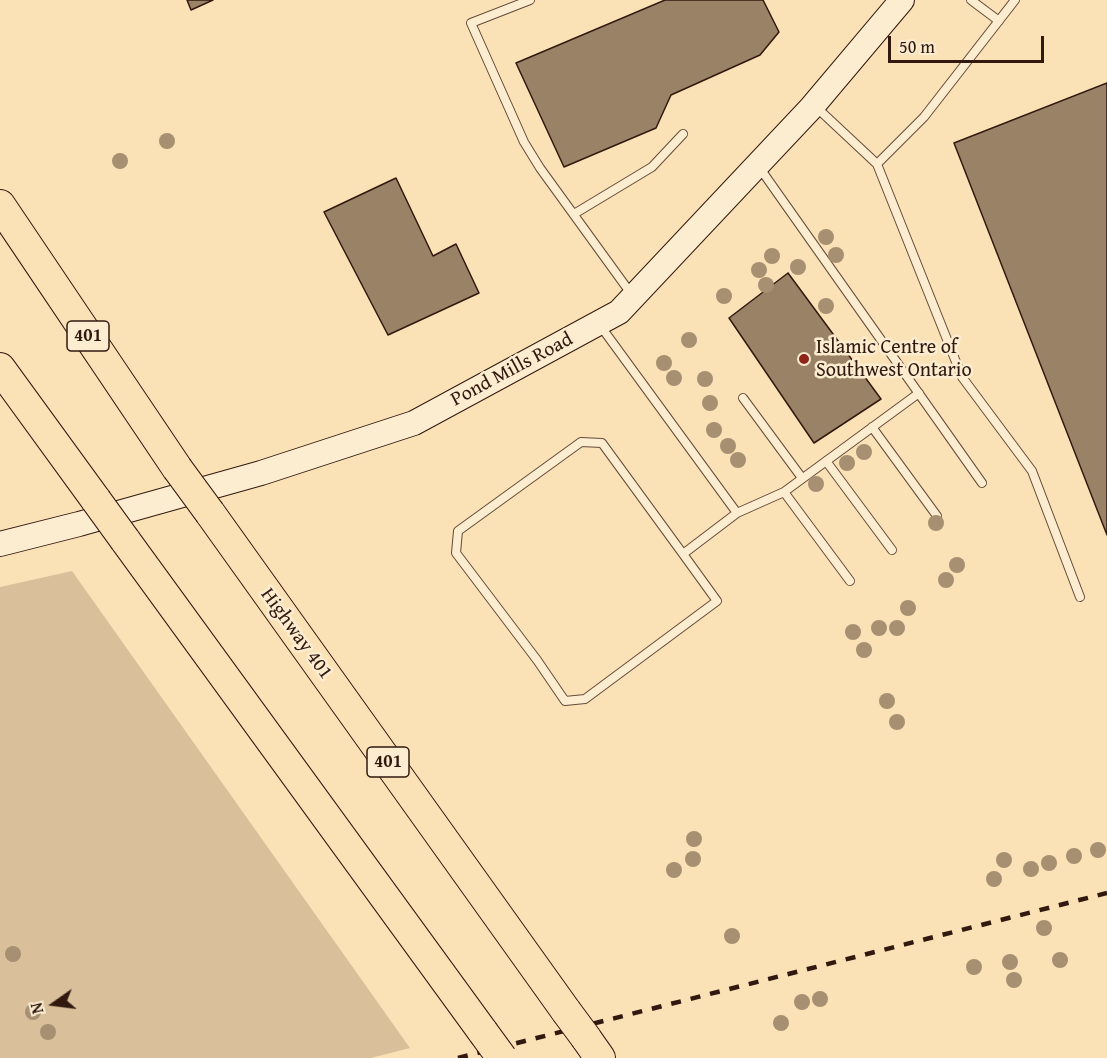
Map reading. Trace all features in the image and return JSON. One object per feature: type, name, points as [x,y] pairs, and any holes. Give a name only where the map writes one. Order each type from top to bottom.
[{"type":"highway","name":"Highway 401","points":[[0,205],[177,468],[593,1048]]},
{"type":"highway","points":[[0,369],[502,1058]]},
{"type":"main road","name":"Pond Mills Road","points":[[0,544],[261,472],[414,423],[619,312],[814,104],[902,0]]},
{"type":"lane","points":[[530,0],[471,23],[524,142],[540,168],[634,296]]},
{"type":"lane","points":[[971,0],[999,21]]},
{"type":"lane","points":[[877,164],[924,117],[1016,0]]},
{"type":"lane","points":[[814,104],[877,164],[962,377],[1032,471],[1080,597]]},
{"type":"lane","points":[[574,214],[652,167],[683,134]]},
{"type":"lane","points":[[757,165],[982,483]]},
{"type":"lane","points":[[599,323],[737,513]]},
{"type":"lane","points":[[683,554],[737,513],[784,492],[919,393]]},
{"type":"lane","points":[[743,398],[802,478]]},
{"type":"lane","points":[[872,427],[937,516]]},
{"type":"lane","points":[[581,442],[602,443],[683,554],[717,601],[585,699],[565,701],[456,553],[458,531],[581,442]]},
{"type":"lane","points":[[826,461],[892,550]]},
{"type":"lane","points":[[784,492],[850,581]]},
{"type":"shaded area","points":[[72,571],[410,1048],[371,1058],[0,1058],[0,587]]},
{"type":"building","points":[[187,0],[213,0],[191,10]]},
{"type":"building","points":[[665,0],[763,0],[779,32],[760,55],[671,95],[656,128],[564,167],[516,63]]},
{"type":"building","points":[[1107,83],[1107,535],[954,143]]},
{"type":"building","points":[[396,178],[433,256],[456,244],[479,293],[388,335],[324,212]]},
{"type":"building","name":"Islamic Centre of Southwest Ontario","points":[[788,273],[881,399],[814,443],[729,318]]},
{"type":"railway","points":[[458,1058],[1107,893]]},
{"type":"place","name":"Islamic Centre of Southwest Ontario","points":[[804,359]]}]
